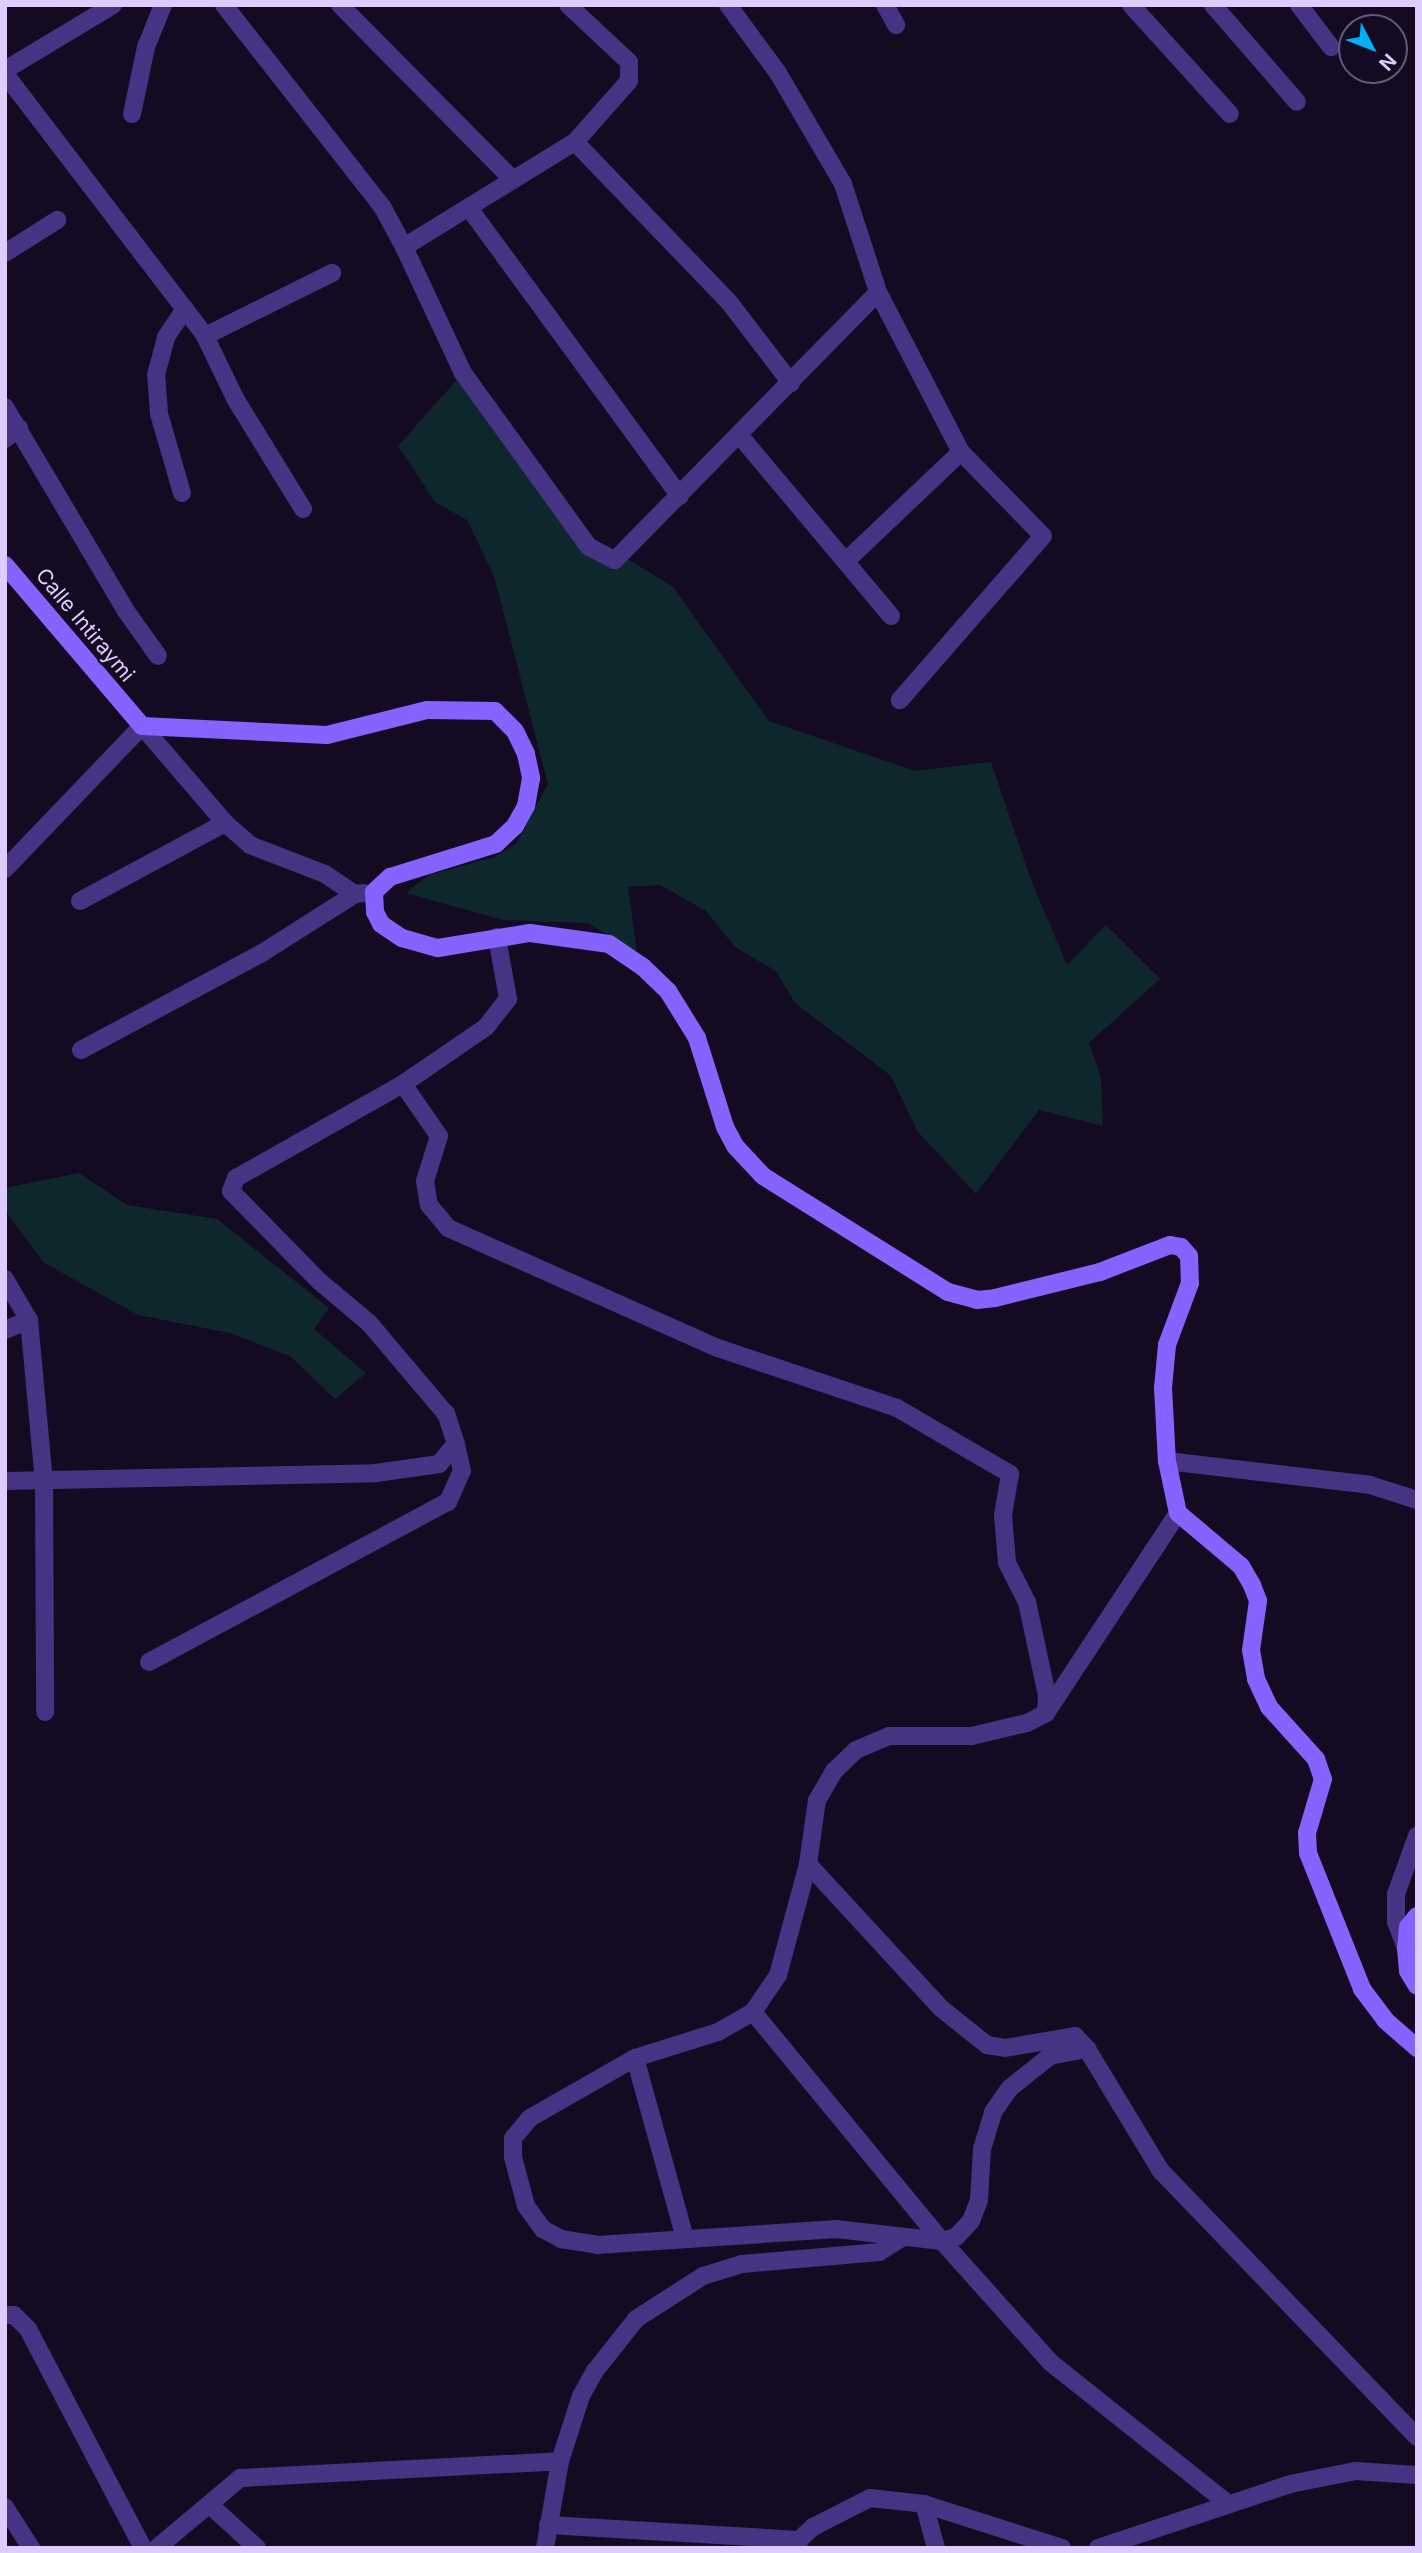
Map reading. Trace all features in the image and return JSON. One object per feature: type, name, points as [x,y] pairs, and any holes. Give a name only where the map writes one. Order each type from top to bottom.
[{"type":"main road","name":"Calle Intiraymi","points":[[5,565],[136,720]]},
{"type":"main road","points":[[136,720],[327,735],[428,710],[495,711],[515,731],[526,754],[531,778],[526,806],[515,825],[496,844],[390,877],[374,892],[375,912],[382,924],[402,938],[438,948],[530,933],[609,944],[643,967],[668,991],[697,1038],[735,1146],[763,1176],[948,1292],[977,1300],[995,1298],[1100,1272],[1170,1245],[1181,1247],[1189,1256],[1190,1283],[1167,1345],[1163,1388],[1167,1461],[1178,1513],[1241,1566],[1252,1585],[1258,1601],[1251,1650],[1256,1679],[1269,1707],[1316,1759],[1323,1779],[1307,1833],[1308,1853],[1362,1989],[1385,2020],[1417,2048]]},
{"type":"main road","points":[[1417,1916],[1408,1927],[1406,1948],[1408,1971],[1417,1986]]},
{"type":"street","points":[[113,5],[5,72],[205,336],[236,400],[303,509]]},
{"type":"street","points":[[132,114],[146,47],[163,5]]},
{"type":"street","points":[[224,5],[383,208],[463,373],[589,547],[615,560],[740,436],[878,292]]},
{"type":"street","points":[[340,5],[513,180]]},
{"type":"street","points":[[404,247],[575,142],[632,72],[629,62],[568,5]]},
{"type":"street","points":[[727,5],[778,73],[843,184],[878,292],[961,452],[1043,537],[900,700]]},
{"type":"street","points":[[885,5],[896,24]]},
{"type":"street","points":[[1131,5],[1230,114]]},
{"type":"street","points":[[1213,5],[1297,102]]},
{"type":"street","points":[[1299,5],[1331,47]]},
{"type":"street","points":[[575,142],[729,302],[791,383]]},
{"type":"street","points":[[469,208],[680,496]]},
{"type":"street","points":[[5,253],[57,220]]},
{"type":"street","points":[[205,336],[332,272]]},
{"type":"street","points":[[182,493],[159,414],[156,375],[166,337],[186,309]]},
{"type":"street","points":[[5,407],[12,433],[126,611],[159,656]]},
{"type":"street","points":[[740,436],[891,616]]},
{"type":"street","points":[[846,561],[961,452]]},
{"type":"street","points":[[5,869],[136,720],[225,822],[250,845],[325,874],[355,894]]},
{"type":"street","points":[[80,901],[225,822]]},
{"type":"street","points":[[81,1050],[262,953],[355,894],[374,892]]},
{"type":"street","points":[[149,1662],[448,1502],[461,1471],[446,1414],[369,1323],[319,1281],[231,1191],[236,1178],[403,1084],[478,1033],[503,1006],[508,988],[497,937]]},
{"type":"street","points":[[403,1084],[439,1136],[425,1181],[429,1205],[448,1228],[718,1348],[897,1408],[1010,1474],[1003,1515],[1007,1563],[1027,1602],[1047,1695],[1046,1713]]},
{"type":"street","points":[[5,1279],[29,1320],[44,1483],[45,1712]]},
{"type":"street","points":[[5,1330],[29,1320]]},
{"type":"street","points":[[5,1481],[44,1483],[376,1474],[439,1464],[456,1444]]},
{"type":"street","points":[[1167,1461],[1370,1485],[1417,1500]]},
{"type":"street","points":[[1087,2049],[1050,2056],[1010,2088],[993,2112],[986,2137],[979,2200],[971,2221],[956,2237],[942,2241],[900,2239],[836,2229],[597,2245],[561,2239],[543,2229],[526,2206],[513,2157],[513,2138],[530,2118],[635,2057],[718,2032],[753,2012],[778,1975],[808,1864],[817,1800],[834,1771],[856,1750],[888,1736],[971,1736],[1027,1723],[1046,1713],[1178,1513]]},
{"type":"street","points":[[1406,1948],[1396,1922],[1396,1894],[1417,1836]]},
{"type":"street","points":[[808,1864],[942,2009],[987,2045],[1005,2048],[1074,2036],[1087,2049],[1161,2171],[1417,2437]]},
{"type":"street","points":[[753,2012],[942,2241],[1050,2362],[1227,2503]]},
{"type":"street","points":[[635,2057],[685,2238]]},
{"type":"street","points":[[545,2548],[560,2461],[594,2371],[636,2319],[703,2276],[742,2264],[879,2252],[900,2239]]},
{"type":"street","points":[[5,2315],[14,2315],[27,2329],[143,2548]]},
{"type":"street","points":[[158,2548],[240,2478],[560,2461]]},
{"type":"street","points":[[1098,2548],[1227,2503],[1355,2471],[1417,2475]]},
{"type":"street","points":[[548,2525],[799,2544],[814,2527],[870,2498],[924,2504],[1062,2548]]},
{"type":"street","points":[[924,2504],[936,2548]]},
{"type":"street","points":[[210,2505],[257,2548]]},
{"type":"street","points":[[5,2507],[31,2548]]},
{"type":"green space","points":[[463,373],[581,531],[672,586],[769,721],[915,771],[991,762],[1031,880],[1067,965],[1106,925],[1160,979],[1089,1043],[1101,1078],[1103,1126],[1039,1110],[976,1194],[918,1132],[891,1076],[795,1003],[776,971],[735,947],[706,911],[660,885],[628,887],[637,953],[588,923],[503,920],[406,893],[429,875],[494,857],[516,844],[548,784],[494,576],[467,520],[435,502],[398,446]]},
{"type":"green space","points":[[79,1173],[127,1205],[217,1219],[329,1308],[314,1329],[366,1373],[335,1399],[290,1356],[230,1333],[138,1315],[43,1262],[5,1210],[5,1188]]}]
